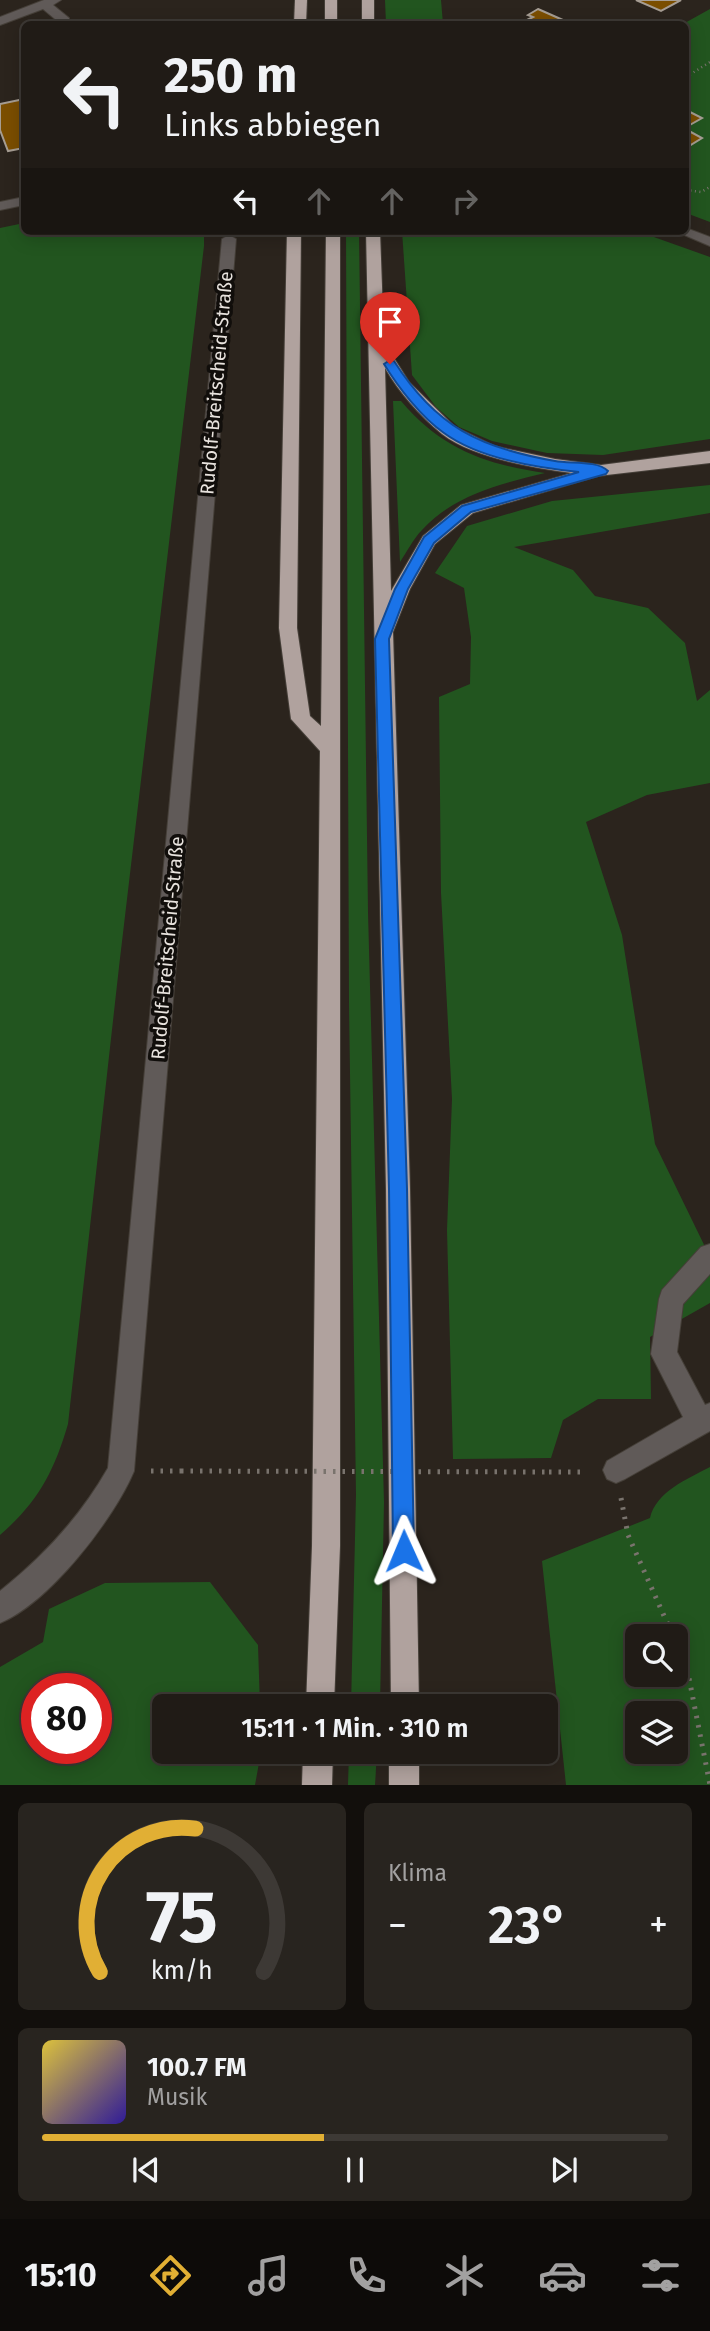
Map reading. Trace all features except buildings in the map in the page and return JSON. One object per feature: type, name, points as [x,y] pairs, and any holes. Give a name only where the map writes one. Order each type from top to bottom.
[{"type":"highway","points":[[300,21],[301,0]]},
{"type":"highway","points":[[331,0],[331,21]]},
{"type":"highway","points":[[368,0],[368,21]]},
{"type":"highway","points":[[294,235],[288,628],[301,719],[331,749]]},
{"type":"highway","points":[[320,1694],[326,1546],[333,235]]},
{"type":"highway","points":[[373,235],[398,1203],[405,1694]]},
{"type":"highway","points":[[377,343],[403,385],[449,430],[489,450],[555,465],[601,471]]},
{"type":"highway","points":[[382,639],[401,589],[429,540],[467,509],[601,471],[710,457]]},
{"type":"highway","points":[[317,1785],[318,1764]]},
{"type":"highway","points":[[404,1764],[404,1785]]},
{"type":"street","points":[[0,21],[50,2],[65,21]]},
{"type":"street","points":[[0,206],[21,202]]},
{"type":"street","points":[[689,234],[710,242]]},
{"type":"street","name":"Rudolf-Breitscheid-Straße","points":[[0,1609],[42,1577],[68,1551],[106,1499],[121,1471],[229,239]]},
{"type":"street","points":[[616,1470],[705,1419],[664,1354],[671,1300],[710,1256]]},
{"type":"path","points":[[689,74],[710,62]]},
{"type":"path","points":[[689,190],[701,192],[710,187]]},
{"type":"path","points":[[181,1471],[616,1470],[628,1535],[668,1624]]},
{"type":"path","points":[[688,1673],[710,1785]]},
{"type":"green space","points":[[385,0],[441,0],[443,21],[386,21]]},
{"type":"green space","points":[[710,9],[710,222],[689,214],[688,21]]},
{"type":"green space","points":[[21,224],[21,235],[204,235],[204,246],[68,1424],[57,1457],[43,1485],[25,1510],[0,1535],[0,228]]},
{"type":"green space","points":[[346,235],[359,235],[368,912],[384,1502],[380,1694],[351,1694],[356,1495],[349,1003]]},
{"type":"green space","points":[[402,235],[648,235],[710,257],[710,439],[603,455],[547,453],[492,441],[459,427],[436,407],[412,375]]},
{"type":"green space","points":[[393,401],[401,401],[432,431],[466,452],[503,465],[545,473],[479,492],[448,508],[419,534],[400,562]]},
{"type":"green space","points":[[710,485],[710,513],[514,547],[573,570],[595,596],[648,608],[685,643],[697,701],[710,690],[710,783],[647,795],[586,822],[622,935],[655,1144],[710,1257],[710,1303],[650,1337],[651,1399],[598,1399],[563,1420],[551,1458],[453,1459],[447,1230],[452,1099],[441,893],[439,697],[470,684],[471,637],[464,588],[435,573],[467,526],[552,501]]},
{"type":"green space","points":[[710,1467],[710,1785],[566,1785],[542,1561],[650,1518],[659,1501],[682,1482]]},
{"type":"green space","points":[[210,1582],[258,1645],[260,1694],[152,1694],[152,1764],[259,1764],[255,1785],[0,1785],[0,1667],[43,1642],[49,1609],[105,1583]]},
{"type":"green space","points":[[349,1764],[376,1764],[375,1785],[348,1785]]},
{"type":"route","points":[[390,364],[403,385],[449,430],[489,450],[555,465],[601,471],[467,509],[429,540],[401,589],[382,639],[398,1189],[404,1551]]}]
